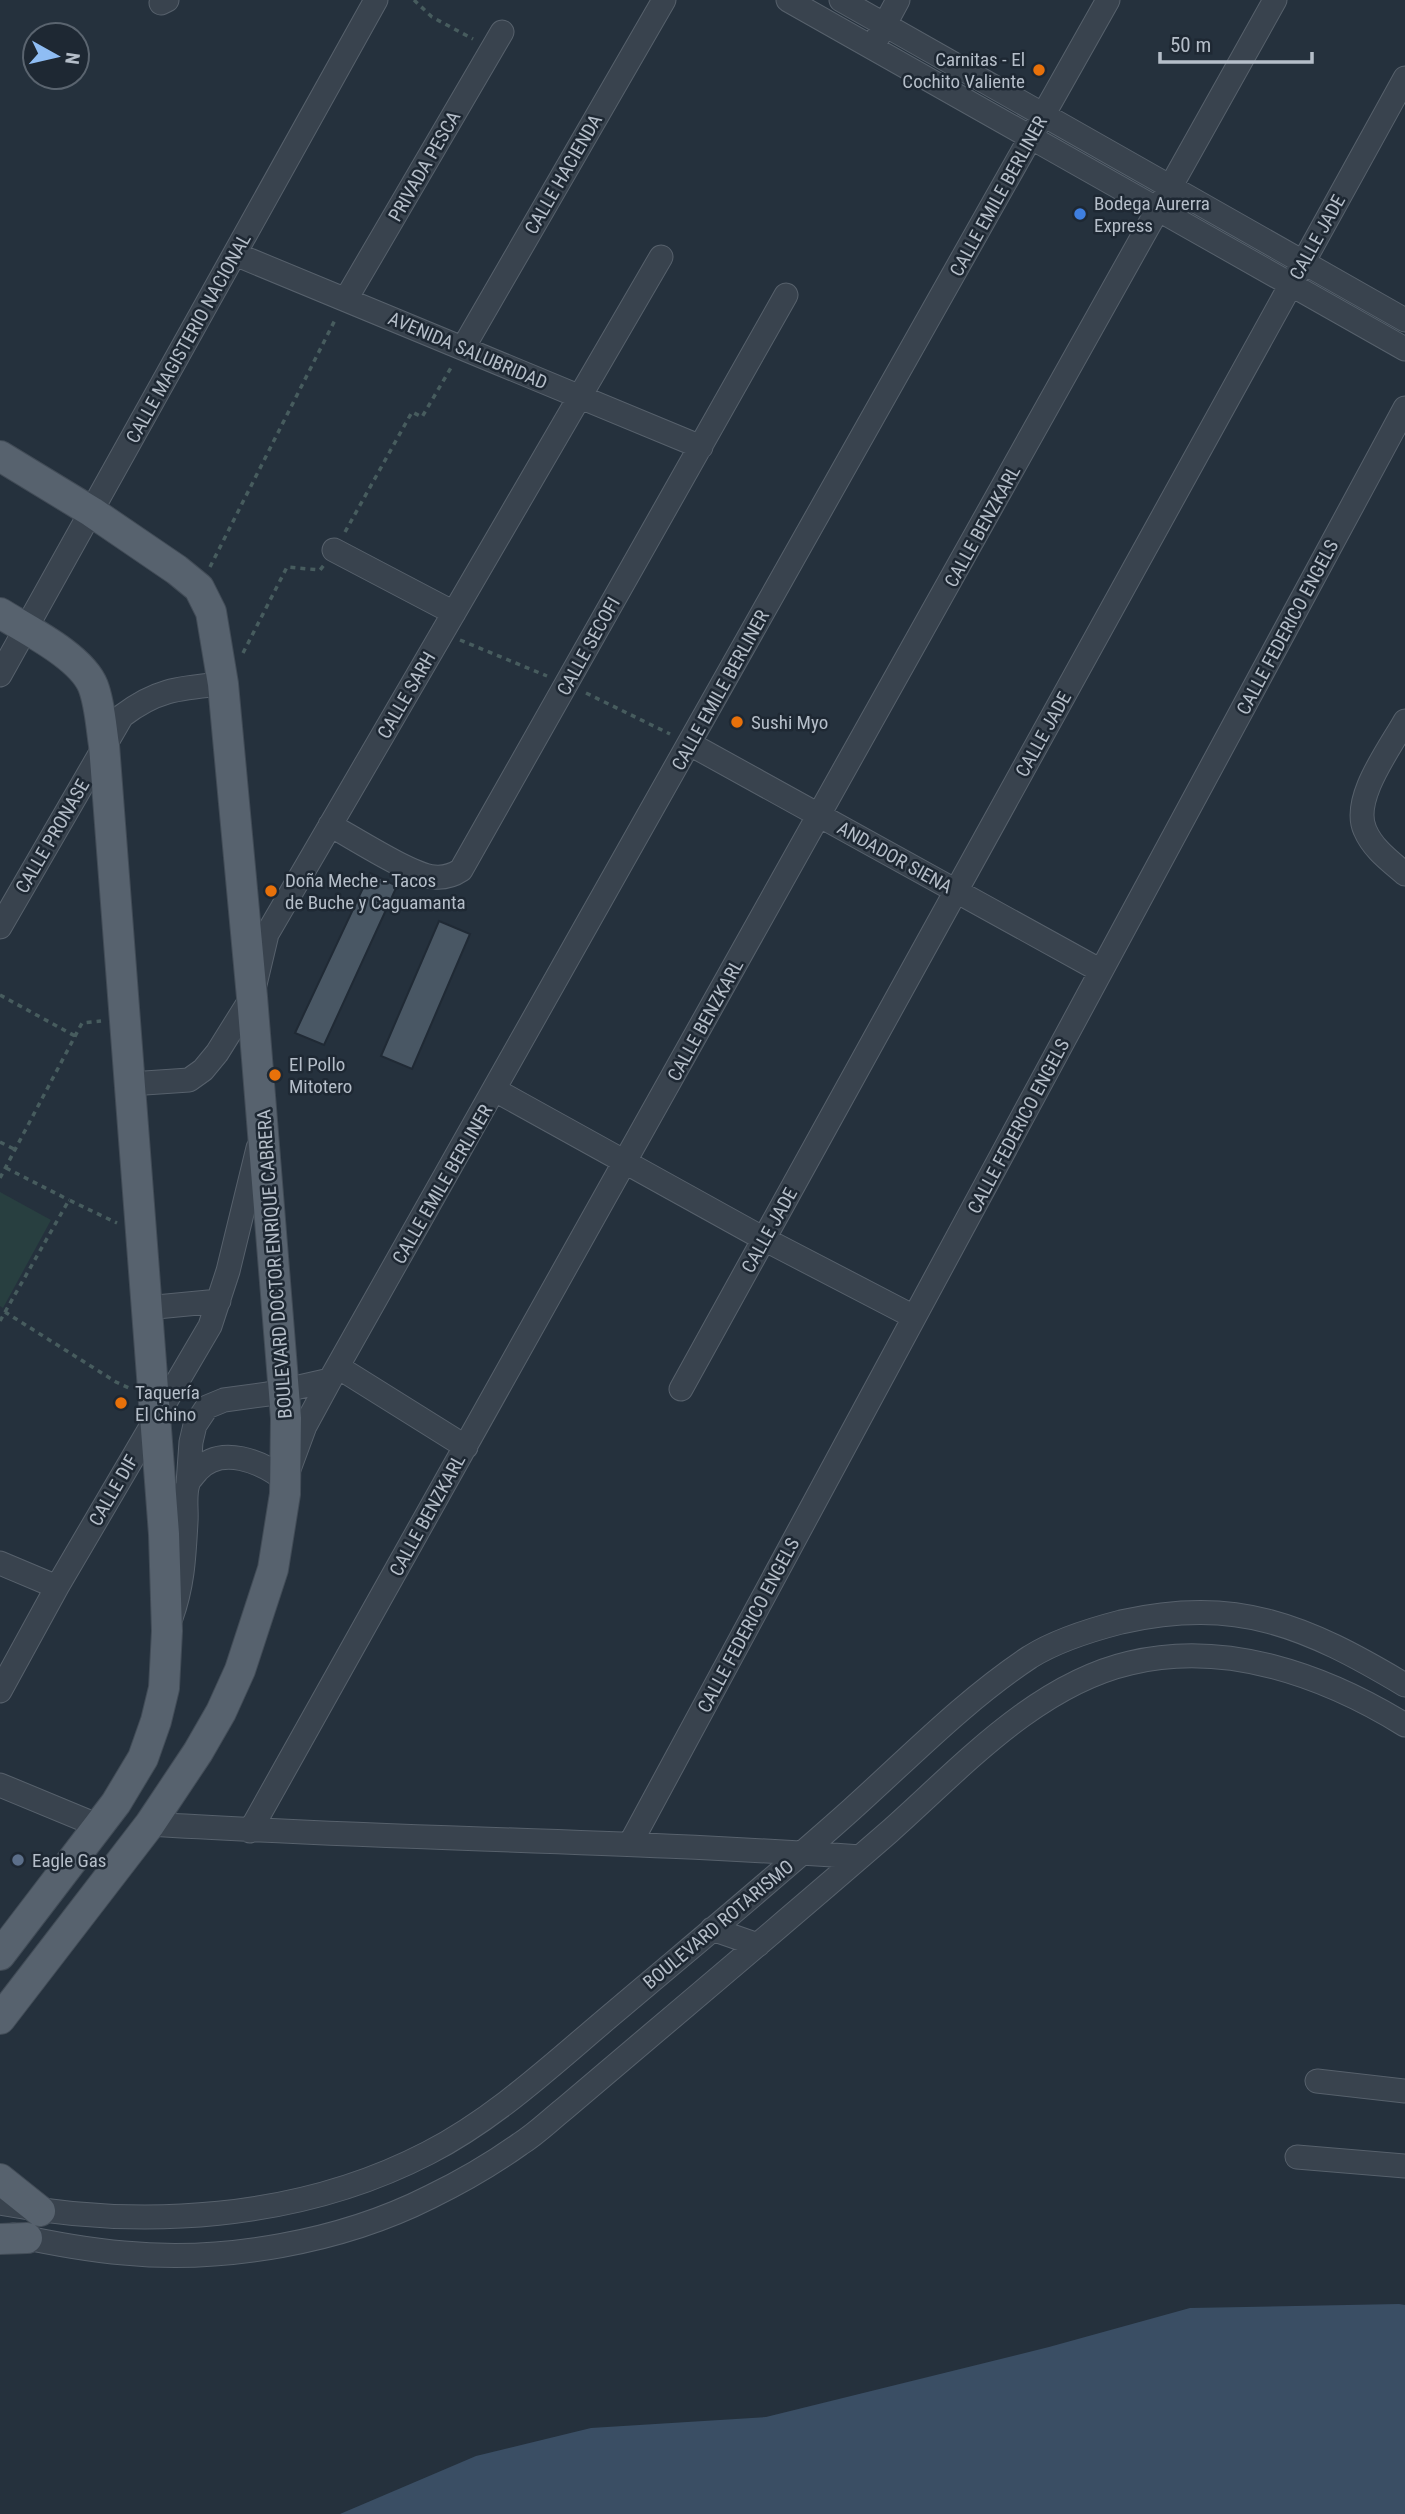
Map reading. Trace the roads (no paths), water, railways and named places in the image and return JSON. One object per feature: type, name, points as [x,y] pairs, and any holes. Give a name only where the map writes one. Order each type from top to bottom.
[{"type":"main road","points":[[0,456],[92,512]]},
{"type":"main road","name":"BOULEVARD DOCTOR ENRIQUE CABRERA","points":[[0,2019],[150,1824],[221,1712],[240,1670],[273,1569],[285,1480],[285,1390],[264,1125],[223,684],[211,612],[199,588],[92,512]]},
{"type":"main road","points":[[0,612],[75,662],[93,685],[104,745],[163,1534],[167,1631],[164,1688],[156,1721],[132,1779],[0,1955]]},
{"type":"main road","points":[[0,2179],[40,2211]]},
{"type":"street","name":"CALLE MAGISTERIO NACIONAL","points":[[0,675],[376,0]]},
{"type":"street","name":"CALLE HACIENDA","points":[[463,348],[664,0]]},
{"type":"street","points":[[788,0],[1405,349]]},
{"type":"street","points":[[841,0],[1405,320]]},
{"type":"street","points":[[872,47],[898,0]]},
{"type":"street","name":"CALLE EMILE BERLINER","points":[[285,1480],[305,1426],[1108,0]]},
{"type":"street","points":[[1171,187],[1275,0]]},
{"type":"street","name":"PRIVADA PESCA","points":[[346,299],[497,41]]},
{"type":"street","name":"CALLE JADE","points":[[681,1389],[1405,78]]},
{"type":"street","name":"CALLE BENZKARL","points":[[250,1831],[1171,187]]},
{"type":"street","name":"AVENIDA SALUBRIDAD","points":[[235,254],[701,447]]},
{"type":"street","name":"CALLE SARH","points":[[130,1084],[189,1080],[203,1070],[217,1053],[252,997],[267,933],[662,257]]},
{"type":"street","name":"CALLE SECOFI","points":[[330,825],[422,874],[452,876],[460,870],[786,295]]},
{"type":"street","name":"CALLE FEDERICO ENGELS","points":[[630,1844],[1405,408]]},
{"type":"street","points":[[334,550],[454,613]]},
{"type":"street","name":"CALLE PRONASE","points":[[0,927],[122,716],[158,693],[223,684]]},
{"type":"street","points":[[1405,721],[1364,795],[1361,813],[1364,829],[1378,851],[1405,874]]},
{"type":"street","name":"ANDADOR SIENA","points":[[690,744],[1101,971]]},
{"type":"street","points":[[495,1090],[764,1239],[914,1317]]},
{"type":"street","name":"CALLE DIF","points":[[0,1691],[154,1409],[210,1326],[219,1301],[264,1125]]},
{"type":"street","points":[[146,1308],[219,1301]]},
{"type":"street","points":[[167,1631],[183,1577],[191,1442],[195,1425],[208,1407],[224,1400],[285,1390],[334,1374],[466,1447]]},
{"type":"street","points":[[188,1484],[206,1464],[215,1458],[225,1457],[258,1464],[285,1480]]},
{"type":"street","points":[[0,1563],[57,1587]]},
{"type":"street","name":"BOULEVARD ROTARISMO","points":[[0,2203],[40,2211],[164,2217],[250,2210],[303,2200],[396,2169],[431,2152],[502,2105],[712,1930],[995,1682],[1035,1654],[1072,1636],[1143,1617],[1184,1612],[1223,1612],[1262,1618],[1346,1650],[1405,1685]]},
{"type":"street","points":[[9,2236],[128,2254],[212,2254],[266,2248],[319,2237],[380,2219],[428,2199],[522,2143],[758,1945],[1020,1716],[1064,1688],[1093,1674],[1126,1663],[1168,1655],[1241,1659],[1273,1666],[1338,1690],[1405,1725]]},
{"type":"street","points":[[0,1785],[99,1826]]},
{"type":"street","points":[[150,1824],[250,1831],[630,1844],[860,1857]]},
{"type":"street","points":[[712,1930],[758,1945]]},
{"type":"street","points":[[1317,2081],[1405,2091]]},
{"type":"street","points":[[1297,2157],[1405,2166]]},
{"type":"water","points":[[1405,2305],[1405,2514],[340,2514],[476,2456],[591,2428],[766,2417],[1049,2347],[1190,2308]]},
{"type":"place","name":"Carnitas - El Cochito Valiente","points":[[1039,70]]},
{"type":"place","name":"Bodega Aurerra Express","points":[[1080,214]]},
{"type":"place","name":"Sushi Myo","points":[[737,722]]},
{"type":"place","name":"Doña Meche - Tacos de Buche y Caguamanta","points":[[271,891]]},
{"type":"place","name":"El Pollo Mitotero","points":[[275,1075]]},
{"type":"place","name":"Taquería El Chino","points":[[121,1403]]},
{"type":"place","name":"Eagle Gas","points":[[18,1860]]}]
